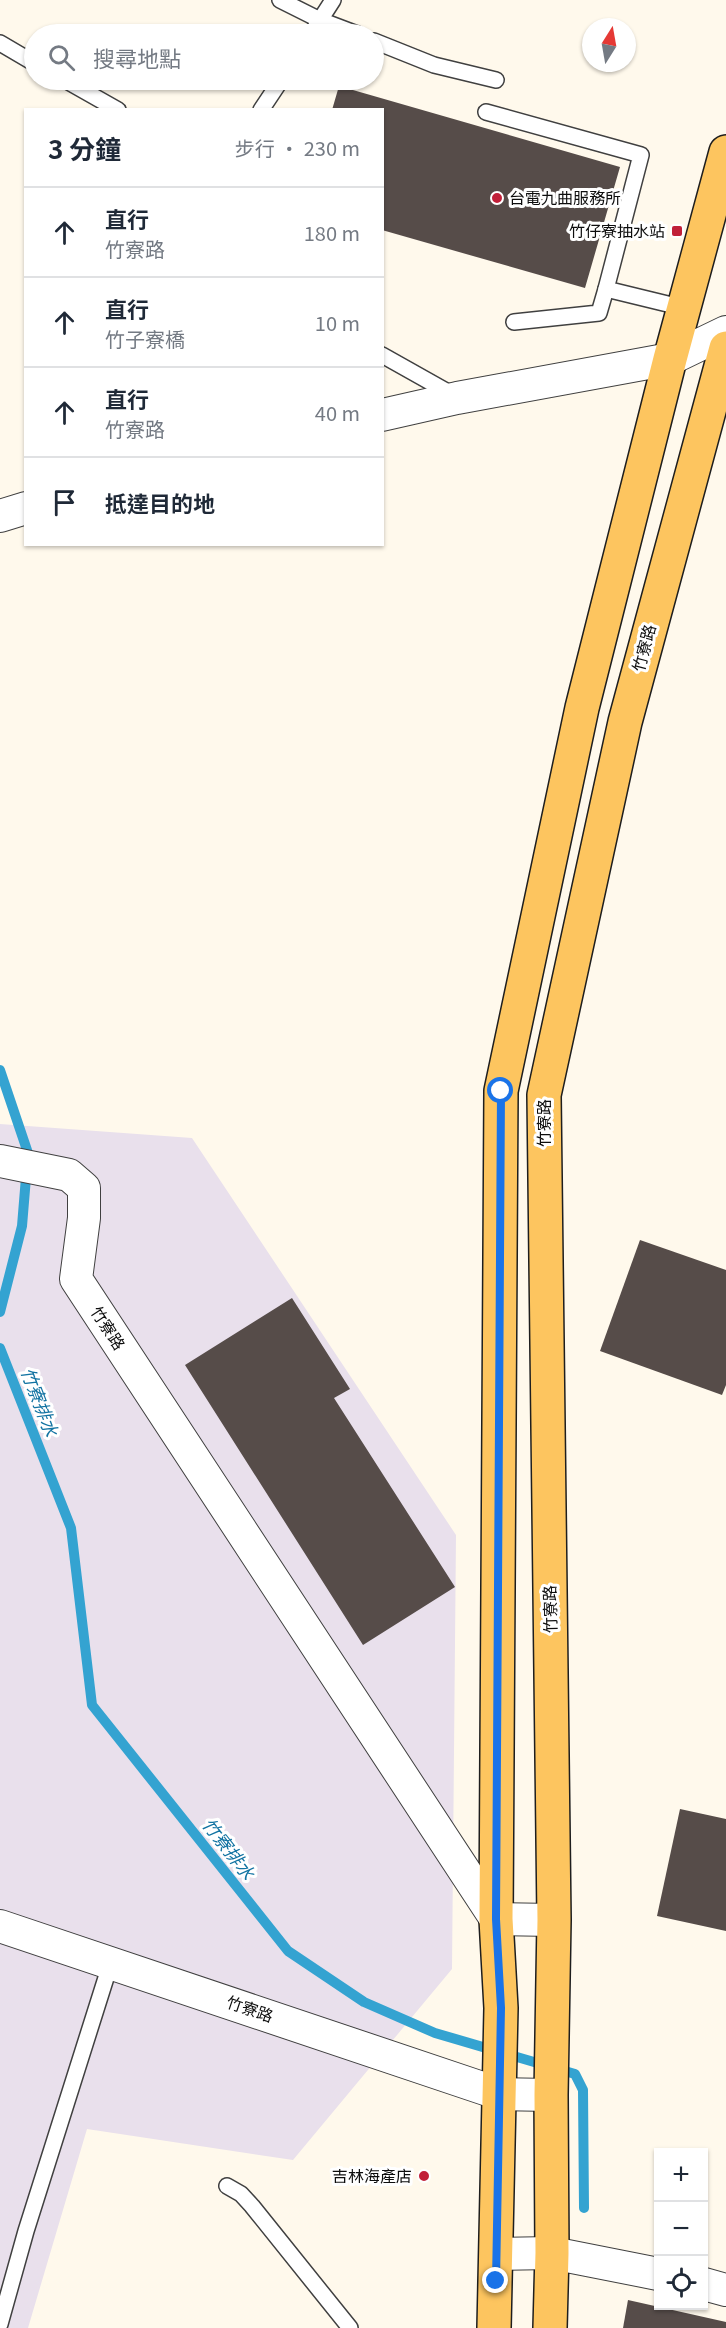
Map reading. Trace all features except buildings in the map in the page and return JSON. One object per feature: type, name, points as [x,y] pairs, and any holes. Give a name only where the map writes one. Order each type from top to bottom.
[{"type":"main road","points":[[494,2328],[501,2008],[496,1919],[501,1091],[582,708],[670,359],[726,152]]},
{"type":"main road","name":"竹寮路","points":[[551,2092],[554,1920],[544,1095],[624,722],[726,348]]},
{"type":"main road","points":[[550,2328],[551,2092]]},
{"type":"street","points":[[384,415],[457,398],[670,359],[726,332]]},
{"type":"street","points":[[0,516],[24,509]]},
{"type":"street","name":"竹寮路","points":[[0,1161],[69,1175],[84,1188],[84,1218],[76,1279],[496,1919]]},
{"type":"street","points":[[496,1919],[554,1920]]},
{"type":"street","name":"竹寮路","points":[[0,1926],[500,2087],[551,2092]]},
{"type":"street","points":[[497,2254],[552,2253],[654,2273]]},
{"type":"street","points":[[708,2285],[726,2290]]},
{"type":"lane","points":[[280,0],[331,24]]},
{"type":"lane","points":[[317,24],[333,0]]},
{"type":"lane","points":[[0,43],[24,57]]},
{"type":"lane","points":[[384,45],[434,65],[496,80]]},
{"type":"lane","points":[[83,90],[114,108]]},
{"type":"lane","points":[[262,108],[274,90]]},
{"type":"lane","points":[[486,112],[641,155],[599,313],[514,322]]},
{"type":"lane","points":[[606,289],[684,308]]},
{"type":"lane","points":[[384,356],[457,398]]},
{"type":"lane","points":[[0,2324],[26,2231],[111,1962]]},
{"type":"lane","points":[[227,2186],[252,2206],[350,2328]]},
{"type":"shaded area","points":[[0,1124],[192,1138],[456,1535],[452,1969],[293,2160],[87,2129],[28,2328],[0,2328]]},
{"type":"waterway","name":"竹寮排水","points":[[0,1070],[28,1153],[22,1226],[0,1312]]},
{"type":"waterway","name":"竹寮排水","points":[[0,1348],[71,1528],[92,1705],[288,1951],[364,2002],[435,2033],[575,2074],[583,2090],[584,2208]]},
{"type":"place","name":"台電九曲服務所","points":[[497,198]]},
{"type":"place","name":"竹仔寮抽水站","points":[[677,231]]},
{"type":"place","name":"吉林海產店","points":[[424,2176]]},
{"type":"route","points":[[496,2281],[501,2008],[496,1919],[501,1091]]}]
